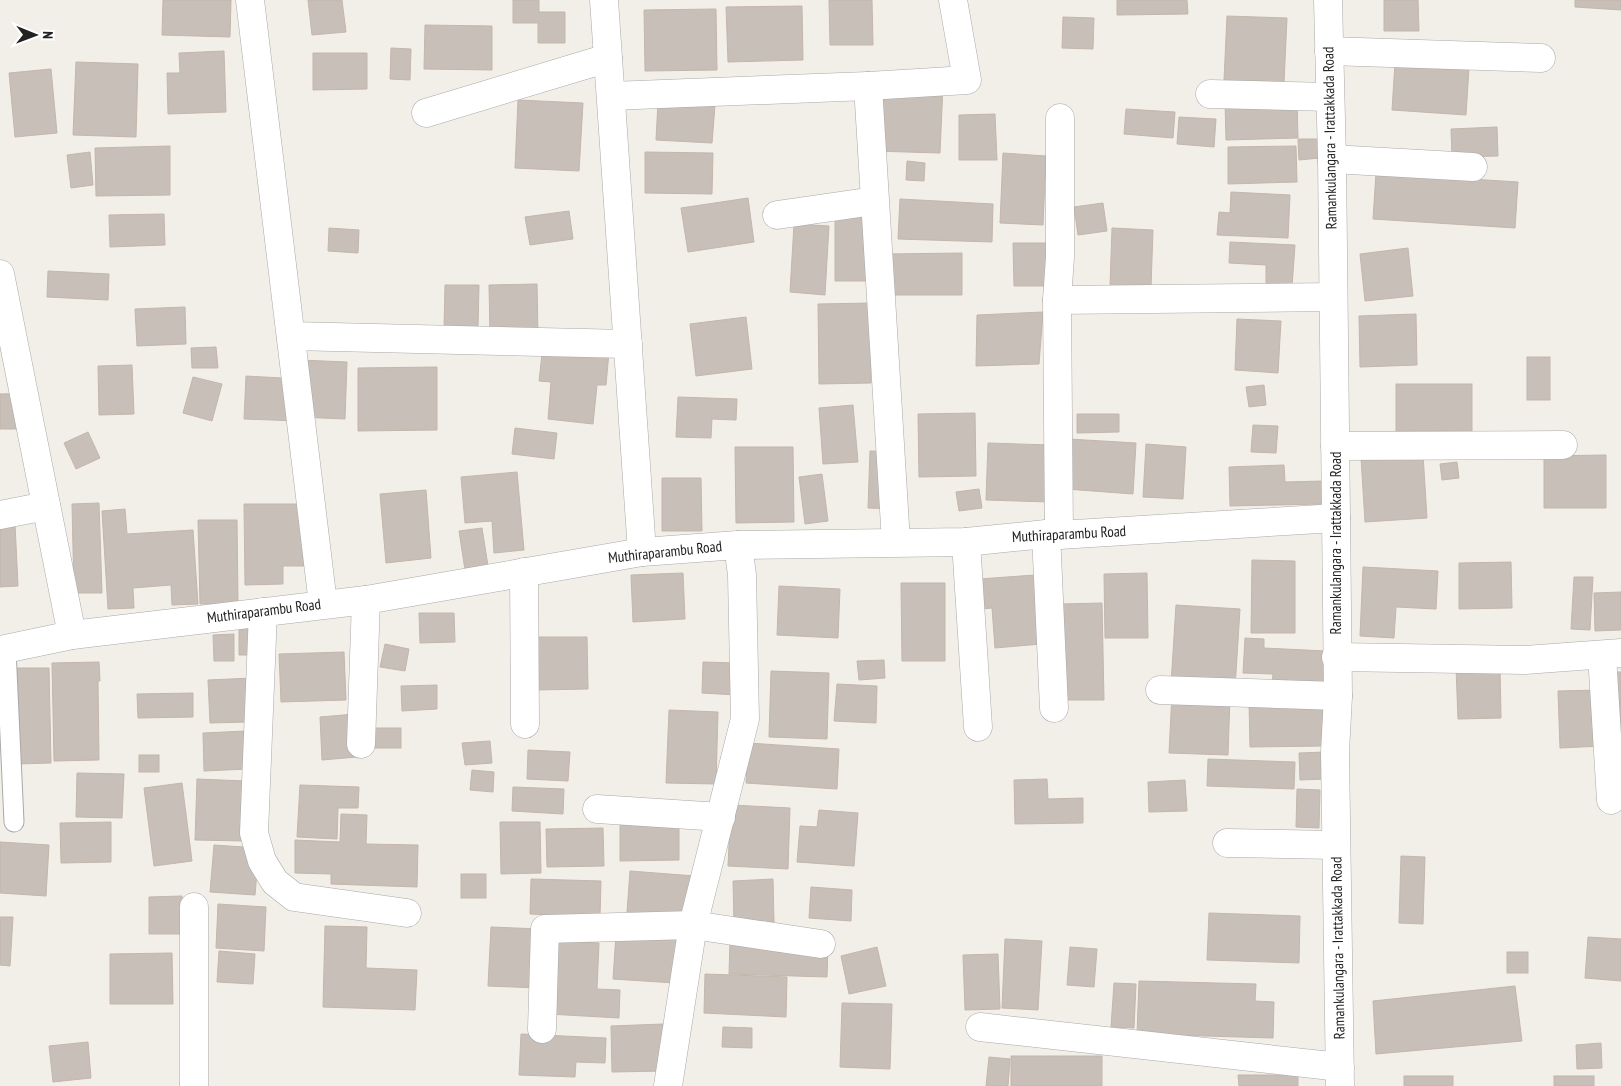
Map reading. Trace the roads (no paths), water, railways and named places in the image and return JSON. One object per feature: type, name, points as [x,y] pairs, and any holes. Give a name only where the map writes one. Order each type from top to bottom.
[{"type":"street","points":[[250,0],[323,604]]},
{"type":"street","points":[[604,0],[642,552]]},
{"type":"street","points":[[611,96],[868,86],[967,80],[953,0]]},
{"type":"street","name":"Ramankulangara - Irattakkada Road","points":[[1328,0],[1332,159],[1336,657],[1338,696],[1335,752],[1340,1077]]},
{"type":"street","points":[[1329,52],[1540,58]]},
{"type":"street","points":[[426,113],[608,58]]},
{"type":"street","points":[[868,86],[896,542]]},
{"type":"street","points":[[1210,94],[1329,96]]},
{"type":"street","points":[[1054,708],[1052,535],[1057,300],[1060,257],[1060,118]]},
{"type":"street","points":[[1332,159],[1473,168]]},
{"type":"street","points":[[777,215],[874,201]]},
{"type":"street","points":[[0,274],[10,382],[46,506],[72,635]]},
{"type":"street","points":[[1057,300],[1333,297]]},
{"type":"street","points":[[291,336],[628,344]]},
{"type":"street","points":[[1335,446],[1563,445]]},
{"type":"street","points":[[0,515],[46,506]]},
{"type":"street","name":"Muthiraparambu Road","points":[[3,649],[72,635],[366,600],[642,552],[738,544],[966,542],[1336,518]]},
{"type":"street","points":[[966,542],[978,727]]},
{"type":"street","points":[[668,1086],[693,925],[745,719],[742,575],[738,544]]},
{"type":"street","points":[[524,572],[525,724]]},
{"type":"street","points":[[362,744],[366,600]]},
{"type":"street","points":[[264,612],[254,833],[262,861],[275,882],[294,898],[407,913]]},
{"type":"street","points":[[1336,657],[1525,660],[1611,654],[1611,800]]},
{"type":"street","points":[[1160,690],[1338,696]]},
{"type":"street","points":[[597,809],[721,817]]},
{"type":"street","points":[[1226,843],[1336,845]]},
{"type":"street","points":[[194,907],[194,1086]]},
{"type":"street","points":[[542,1029],[546,929],[693,925],[822,944]]},
{"type":"street","points":[[980,1027],[1340,1077]]},
{"type":"lane","points":[[3,649],[14,822]]}]
